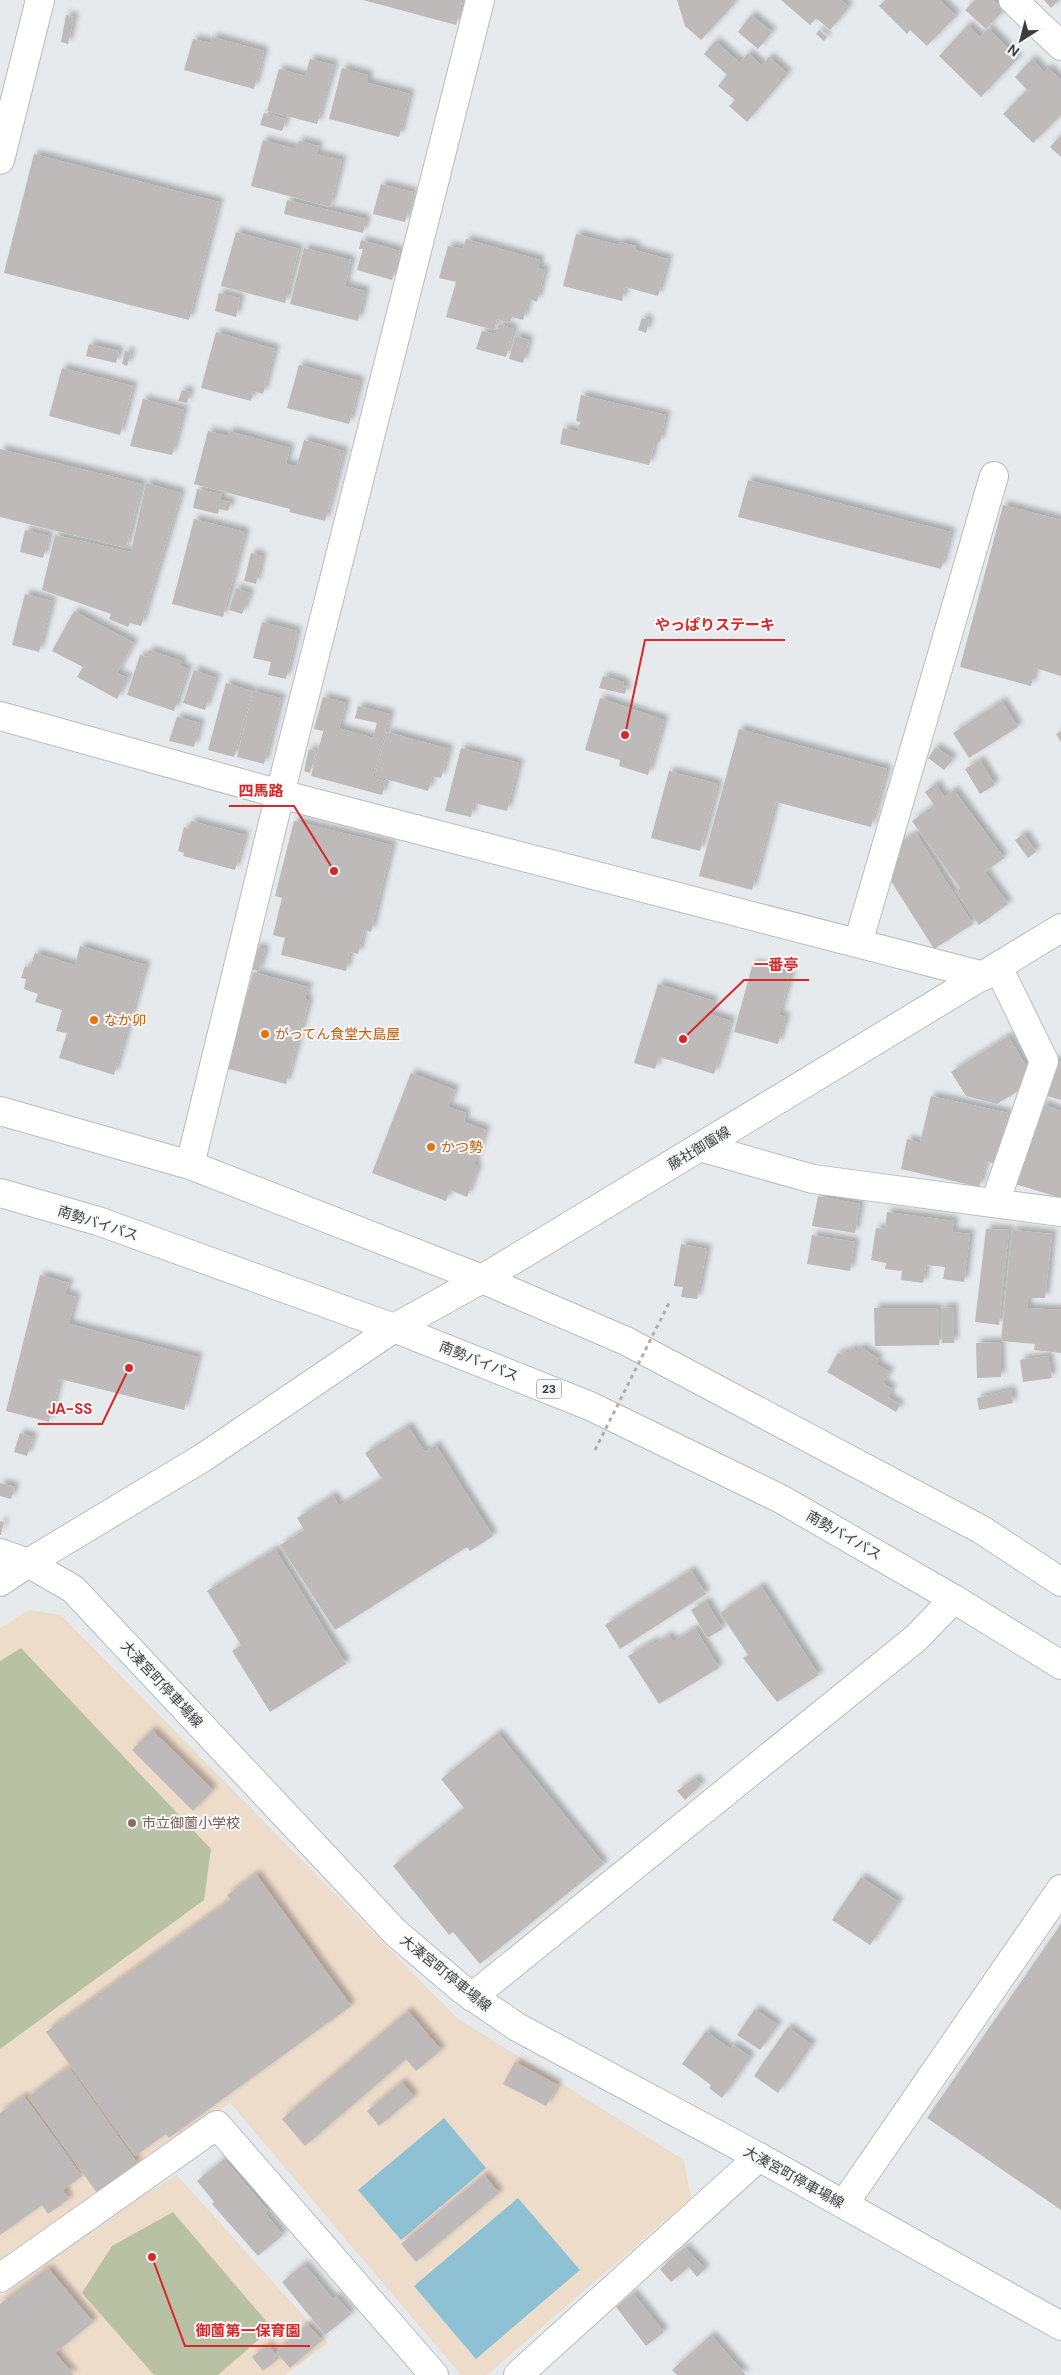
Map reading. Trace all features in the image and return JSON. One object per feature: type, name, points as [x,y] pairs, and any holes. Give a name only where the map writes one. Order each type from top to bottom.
[{"type":"main road","points":[[0,160],[40,0]]},
{"type":"main road","points":[[190,1165],[280,794],[480,0]]},
{"type":"main road","points":[[1013,0],[1061,46]]},
{"type":"main road","points":[[858,943],[994,476]]},
{"type":"main road","points":[[0,716],[280,794],[858,943],[991,971],[1044,1061],[995,1203]]},
{"type":"main road","name":"藤社御薗線","points":[[28,1563],[204,1457],[335,1366],[394,1328],[482,1279],[1061,928]]},
{"type":"main road","points":[[0,1111],[190,1165],[482,1279],[626,1341],[982,1530],[1061,1582]]},
{"type":"main road","points":[[700,1147],[813,1180],[1061,1212]]},
{"type":"main road","name":"南勢バイパス","points":[[0,1193],[98,1221],[394,1328],[590,1406],[781,1499],[954,1599],[1061,1665]]},
{"type":"main road","name":"大湊宮町停車場線","points":[[0,1553],[28,1563],[73,1589],[396,1933],[472,1997],[517,2027],[844,2204],[1061,2326]]},
{"type":"main road","points":[[0,1582],[28,1563]]},
{"type":"main road","points":[[472,1997],[915,1639],[954,1599]]},
{"type":"main road","points":[[844,2204],[1061,1889]]},
{"type":"main road","points":[[0,2278],[217,2125],[434,2375]]},
{"type":"main road","points":[[518,2375],[759,2158]]},
{"type":"path","points":[[595,1450],[669,1303]]},
{"type":"shaded area","name":"市立御薗小学校","points":[[29,1610],[61,1615],[457,2018],[684,2160],[691,2198],[487,2375],[461,2375],[230,2103],[0,2266],[0,1628]]},
{"type":"shaded area","points":[[177,2175],[328,2343],[285,2375],[0,2375],[0,2297],[106,2217]]},
{"type":"green space","points":[[21,1648],[211,1849],[204,1900],[0,2049],[0,1661]]},
{"type":"green space","points":[[173,2212],[272,2328],[218,2375],[154,2375],[82,2293],[112,2246]]},
{"type":"water","points":[[444,2118],[486,2168],[401,2240],[358,2190]]},
{"type":"water","points":[[518,2198],[580,2270],[476,2359],[414,2286]]},
{"type":"building","points":[[363,0],[462,0],[456,25]]},
{"type":"building","points":[[677,0],[731,0],[735,3],[701,40],[685,26]]},
{"type":"building","points":[[781,0],[841,0],[849,7],[830,30],[816,18],[810,25]]},
{"type":"building","points":[[885,0],[940,0],[956,16],[927,46],[910,30],[907,34],[879,6]]},
{"type":"building","points":[[975,0],[993,0],[1004,10],[986,29],[965,10]]},
{"type":"building","points":[[1044,0],[1059,0],[1051,8]]},
{"type":"building","points":[[66,15],[74,17],[68,44],[61,42]]},
{"type":"building","points":[[751,15],[772,32],[758,49],[738,32]]},
{"type":"building","points":[[968,25],[980,37],[988,28],[1018,58],[981,97],[939,56]]},
{"type":"building","points":[[819,30],[827,37],[824,41],[816,34]]},
{"type":"building","points":[[212,37],[264,51],[254,89],[184,70],[193,39],[211,43]]},
{"type":"building","points":[[715,41],[740,63],[748,53],[762,66],[769,57],[788,74],[747,122],[729,106],[735,100],[718,86],[727,75],[704,54]]},
{"type":"building","points":[[310,59],[334,65],[317,124],[267,111],[279,69],[305,76]]},
{"type":"building","points":[[1032,59],[1044,72],[1048,68],[1061,80],[1061,115],[1033,143],[1003,114],[1027,90],[1015,77]]},
{"type":"building","points":[[342,68],[368,75],[368,83],[410,94],[399,137],[329,119]]},
{"type":"building","points":[[264,113],[286,119],[282,131],[260,125]]},
{"type":"building","points":[[1061,135],[1061,157],[1050,147]]},
{"type":"building","points":[[263,140],[296,149],[299,141],[319,146],[316,154],[342,160],[330,207],[251,186]]},
{"type":"building","points":[[34,154],[219,202],[189,320],[4,273]]},
{"type":"building","points":[[381,184],[413,192],[405,222],[373,214]]},
{"type":"building","points":[[287,200],[366,219],[363,233],[284,214]]},
{"type":"building","points":[[236,232],[299,249],[285,303],[221,286]]},
{"type":"building","points":[[576,234],[619,245],[620,242],[636,246],[635,250],[668,259],[658,296],[625,287],[622,301],[563,286]]},
{"type":"building","points":[[466,239],[540,260],[538,268],[545,270],[537,302],[529,299],[523,320],[512,317],[510,323],[497,319],[494,330],[446,317],[456,282],[439,278],[448,246],[463,249]]},
{"type":"building","points":[[361,240],[400,251],[392,280],[357,270],[363,249],[359,249]]},
{"type":"building","points":[[304,248],[351,260],[345,286],[365,291],[358,321],[290,304]]},
{"type":"building","points":[[219,293],[240,298],[236,317],[215,311]]},
{"type":"building","points":[[642,318],[649,320],[646,333],[638,330]]},
{"type":"building","points":[[499,324],[514,329],[506,357],[476,349],[482,331],[496,334]]},
{"type":"building","points":[[216,332],[275,349],[263,394],[253,391],[251,401],[201,388]]},
{"type":"building","points":[[515,336],[529,340],[523,363],[509,359]]},
{"type":"building","points":[[89,344],[119,351],[116,363],[86,356]]},
{"type":"building","points":[[125,351],[131,353],[127,366],[122,364]]},
{"type":"building","points":[[299,365],[360,381],[349,424],[287,408]]},
{"type":"building","points":[[62,368],[133,386],[120,435],[49,416]]},
{"type":"building","points":[[182,390],[190,392],[187,403],[178,401]]},
{"type":"building","points":[[581,395],[666,415],[660,442],[655,442],[649,465],[560,444],[563,428],[578,432],[580,422],[576,421]]},
{"type":"building","points":[[143,399],[184,410],[172,455],[130,446]]},
{"type":"building","points":[[208,431],[228,436],[229,431],[290,448],[286,464],[297,466],[304,440],[344,451],[325,521],[289,512],[290,509],[194,484]]},
{"type":"building","points":[[0,449],[142,484],[126,548],[0,517]]},
{"type":"building","points":[[748,480],[951,532],[941,569],[738,517]]},
{"type":"building","points":[[146,483],[181,493],[141,626],[130,623],[128,627],[109,619],[111,614],[42,590],[55,535],[131,552]]},
{"type":"building","points":[[197,489],[222,494],[220,500],[231,502],[228,511],[219,509],[218,514],[193,508]]},
{"type":"building","points":[[1003,505],[1061,520],[1061,676],[1035,668],[1031,686],[960,667]]},
{"type":"building","points":[[194,519],[245,532],[223,617],[172,604]]},
{"type":"building","points":[[25,530],[49,536],[43,558],[20,552]]},
{"type":"building","points":[[251,553],[262,556],[256,584],[244,581]]},
{"type":"building","points":[[236,588],[250,593],[242,614],[229,610]]},
{"type":"building","points":[[25,594],[52,601],[39,652],[12,645]]},
{"type":"building","points":[[74,611],[134,643],[117,673],[128,678],[117,699],[77,677],[83,667],[52,651]]},
{"type":"building","points":[[262,622],[297,631],[286,679],[268,675],[271,662],[253,658]]},
{"type":"building","points":[[149,650],[182,661],[180,666],[188,669],[174,711],[127,695],[140,655],[147,657]]},
{"type":"building","points":[[194,670],[216,678],[205,710],[183,703]]},
{"type":"building","points":[[603,676],[624,682],[623,686],[627,687],[625,694],[599,688]]},
{"type":"building","points":[[226,683],[252,691],[234,757],[208,750]]},
{"type":"building","points":[[253,691],[281,698],[264,764],[237,757]]},
{"type":"building","points":[[323,697],[346,703],[339,728],[373,738],[377,723],[355,718],[358,706],[390,714],[373,777],[386,781],[382,795],[311,776],[325,725],[323,731],[314,729]]},
{"type":"building","points":[[600,698],[664,720],[648,775],[619,766],[620,760],[585,750]]},
{"type":"building","points":[[1002,701],[1018,727],[969,758],[953,733]]},
{"type":"building","points":[[177,717],[200,723],[194,747],[169,741]]},
{"type":"building","points":[[739,729],[887,769],[871,827],[776,802],[752,890],[699,876]]},
{"type":"building","points":[[1061,731],[1061,742],[1056,734]]},
{"type":"building","points":[[387,732],[449,749],[441,778],[432,776],[428,791],[375,776]]},
{"type":"building","points":[[936,747],[953,759],[944,770],[928,758]]},
{"type":"building","points":[[461,748],[519,763],[507,811],[474,803],[471,817],[445,811]]},
{"type":"building","points":[[309,749],[316,751],[310,773],[304,771]]},
{"type":"building","points":[[980,760],[995,785],[980,794],[965,769]]},
{"type":"building","points":[[669,771],[718,784],[700,851],[651,838]]},
{"type":"building","points":[[936,784],[944,797],[954,790],[1004,858],[985,872],[1008,904],[979,925],[955,891],[960,888],[912,821],[934,805],[925,792]]},
{"type":"building","points":[[191,821],[245,835],[235,870],[183,856],[184,853],[178,851],[184,827],[189,829]]},
{"type":"building","points":[[294,821],[392,845],[371,932],[364,930],[358,954],[350,952],[346,971],[281,955],[285,938],[273,935],[282,898],[275,896]]},
{"type":"building","points":[[916,833],[973,924],[934,949],[887,875],[895,845]]},
{"type":"building","points":[[1024,834],[1036,852],[1028,858],[1015,840]]},
{"type":"building","name":"なか卯","points":[[80,946],[146,965],[114,1075],[59,1058],[67,1033],[56,1031],[62,1010],[35,1002],[38,994],[24,989],[26,979],[21,978],[25,966],[30,968],[35,953],[75,965]]},
{"type":"building","points":[[255,947],[265,949],[259,971],[249,969]]},
{"type":"building","points":[[753,963],[791,974],[779,1015],[786,1017],[778,1044],[734,1032]]},
{"type":"building","name":"がってん食堂大島屋","points":[[253,972],[308,987],[305,999],[309,1001],[286,1084],[221,1067],[240,995],[246,998]]},
{"type":"building","points":[[658,984],[714,1001],[710,1014],[731,1021],[714,1074],[659,1057],[655,1069],[634,1063]]},
{"type":"building","points":[[1008,1036],[1028,1069],[1023,1088],[997,1104],[966,1096],[951,1072]]},
{"type":"building","points":[[1053,1060],[1061,1062],[1061,1100],[1040,1094]]},
{"type":"building","name":"かつ勢","points":[[411,1073],[455,1090],[448,1107],[466,1113],[464,1122],[486,1130],[474,1164],[478,1167],[467,1197],[450,1190],[446,1201],[372,1173]]},
{"type":"building","points":[[931,1096],[1008,1113],[996,1164],[986,1161],[979,1187],[901,1169],[907,1139],[920,1143]]},
{"type":"building","points":[[1042,1104],[1061,1111],[1061,1198],[1012,1183]]},
{"type":"building","points":[[818,1196],[860,1204],[855,1233],[812,1226]]},
{"type":"building","points":[[887,1212],[954,1221],[952,1232],[970,1234],[964,1282],[943,1279],[945,1267],[926,1265],[923,1283],[901,1280],[902,1271],[885,1269],[886,1263],[871,1260],[876,1228],[885,1229]]},
{"type":"building","points":[[986,1229],[1009,1230],[999,1325],[975,1322]]},
{"type":"building","points":[[1012,1230],[1052,1234],[1045,1298],[1028,1298],[1027,1308],[1061,1310],[1061,1353],[1034,1350],[1035,1344],[1001,1341]]},
{"type":"building","points":[[812,1235],[855,1242],[850,1271],[807,1264]]},
{"type":"building","points":[[681,1244],[707,1249],[697,1299],[681,1297],[683,1287],[674,1286]]},
{"type":"building","points":[[40,1275],[69,1283],[65,1294],[76,1297],[69,1324],[198,1357],[184,1410],[60,1379],[49,1422],[6,1411]]},
{"type":"building","points":[[953,1307],[954,1343],[942,1343],[941,1308]]},
{"type":"building","points":[[874,1308],[938,1308],[939,1345],[875,1346]]},
{"type":"building","points":[[1000,1342],[1001,1377],[977,1378],[976,1343]]},
{"type":"building","points":[[860,1347],[879,1359],[876,1364],[890,1372],[883,1383],[892,1389],[888,1397],[900,1405],[896,1412],[827,1372],[838,1353],[842,1355],[844,1351],[848,1353],[852,1348],[857,1352]]},
{"type":"building","points":[[1048,1356],[1052,1378],[1023,1382],[1020,1360]]},
{"type":"building","points":[[1011,1390],[1013,1403],[979,1410],[977,1398]]},
{"type":"building","points":[[408,1426],[425,1452],[436,1445],[493,1536],[470,1551],[467,1547],[335,1630],[280,1545],[304,1530],[297,1518],[333,1495],[339,1506],[382,1479],[365,1453]]},
{"type":"building","points":[[20,1433],[33,1437],[27,1456],[14,1452]]},
{"type":"building","points":[[0,1483],[15,1487],[11,1499],[0,1496]]},
{"type":"building","points":[[0,1521],[4,1522],[1,1535],[0,1535]]},
{"type":"building","points":[[275,1549],[346,1664],[270,1712],[232,1651],[241,1645],[207,1591]]},
{"type":"building","points":[[691,1570],[706,1594],[620,1649],[605,1625]]},
{"type":"building","points":[[761,1586],[819,1675],[777,1702],[743,1658],[748,1655],[720,1613]]},
{"type":"building","points":[[706,1601],[723,1629],[707,1638],[691,1610]]},
{"type":"building","points":[[695,1628],[719,1668],[659,1704],[628,1656],[653,1641],[655,1644],[669,1635],[673,1642]]},
{"type":"building","points":[[152,1730],[213,1790],[193,1811],[132,1750]]},
{"type":"building","points":[[498,1733],[604,1864],[480,1964],[453,1932],[449,1935],[393,1866],[464,1808],[441,1779]]},
{"type":"building","points":[[695,1778],[701,1785],[685,1800],[677,1791]]},
{"type":"building","points":[[256,1874],[351,2006],[169,2138],[166,2134],[135,2156],[46,2032],[230,1900],[227,1895]]},
{"type":"building","points":[[861,1877],[899,1902],[870,1945],[832,1920]]},
{"type":"building","points":[[1061,1924],[1061,2210],[927,2118]]},
{"type":"building","points":[[755,2009],[778,2025],[760,2050],[737,2035]]},
{"type":"building","points":[[408,2011],[441,2050],[416,2071],[406,2059],[305,2146],[282,2119]]},
{"type":"building","points":[[788,2027],[812,2045],[778,2093],[754,2076]]},
{"type":"building","points":[[706,2031],[730,2049],[733,2045],[751,2057],[722,2098],[709,2088],[711,2085],[682,2064]]},
{"type":"building","points":[[515,2062],[558,2085],[546,2106],[503,2084]]},
{"type":"building","points":[[69,2067],[138,2164],[97,2193],[28,2097]]},
{"type":"building","points":[[402,2082],[414,2097],[379,2126],[367,2111]]},
{"type":"building","points":[[24,2096],[82,2176],[63,2190],[69,2199],[48,2214],[42,2205],[0,2235],[0,2113]]},
{"type":"building","points":[[224,2159],[268,2211],[265,2213],[283,2235],[258,2256],[212,2204],[214,2202],[197,2181]]},
{"type":"building","points":[[484,2175],[499,2193],[416,2262],[401,2244]]},
{"type":"building","points":[[685,2247],[705,2269],[697,2277],[689,2267],[671,2282],[660,2269]]},
{"type":"building","points":[[304,2264],[333,2299],[336,2296],[351,2314],[325,2335],[282,2282]]},
{"type":"building","points":[[48,2268],[93,2322],[55,2353],[74,2375],[0,2375],[0,2304]]},
{"type":"building","points":[[633,2293],[664,2332],[646,2346],[616,2307]]},
{"type":"building","points":[[307,2324],[322,2340],[290,2368],[276,2352]]},
{"type":"building","points":[[711,2335],[746,2375],[677,2375],[672,2370]]},
{"type":"building","points":[[268,2345],[279,2358],[263,2371],[252,2357]]},
{"type":"place","name":"やっぱりステーキ","points":[[625,735]]},
{"type":"place","name":"四馬路","points":[[334,871]]},
{"type":"place","name":"なか卯","points":[[94,1020]]},
{"type":"place","name":"がってん食堂大島屋","points":[[265,1034]]},
{"type":"place","name":"一番亭","points":[[683,1039]]},
{"type":"place","name":"かつ勢","points":[[431,1147]]},
{"type":"place","name":"JA-SS","points":[[129,1368]]},
{"type":"place","name":"市立御薗小学校","points":[[132,1823]]},
{"type":"place","name":"御薗第一保育園","points":[[152,2257]]}]
